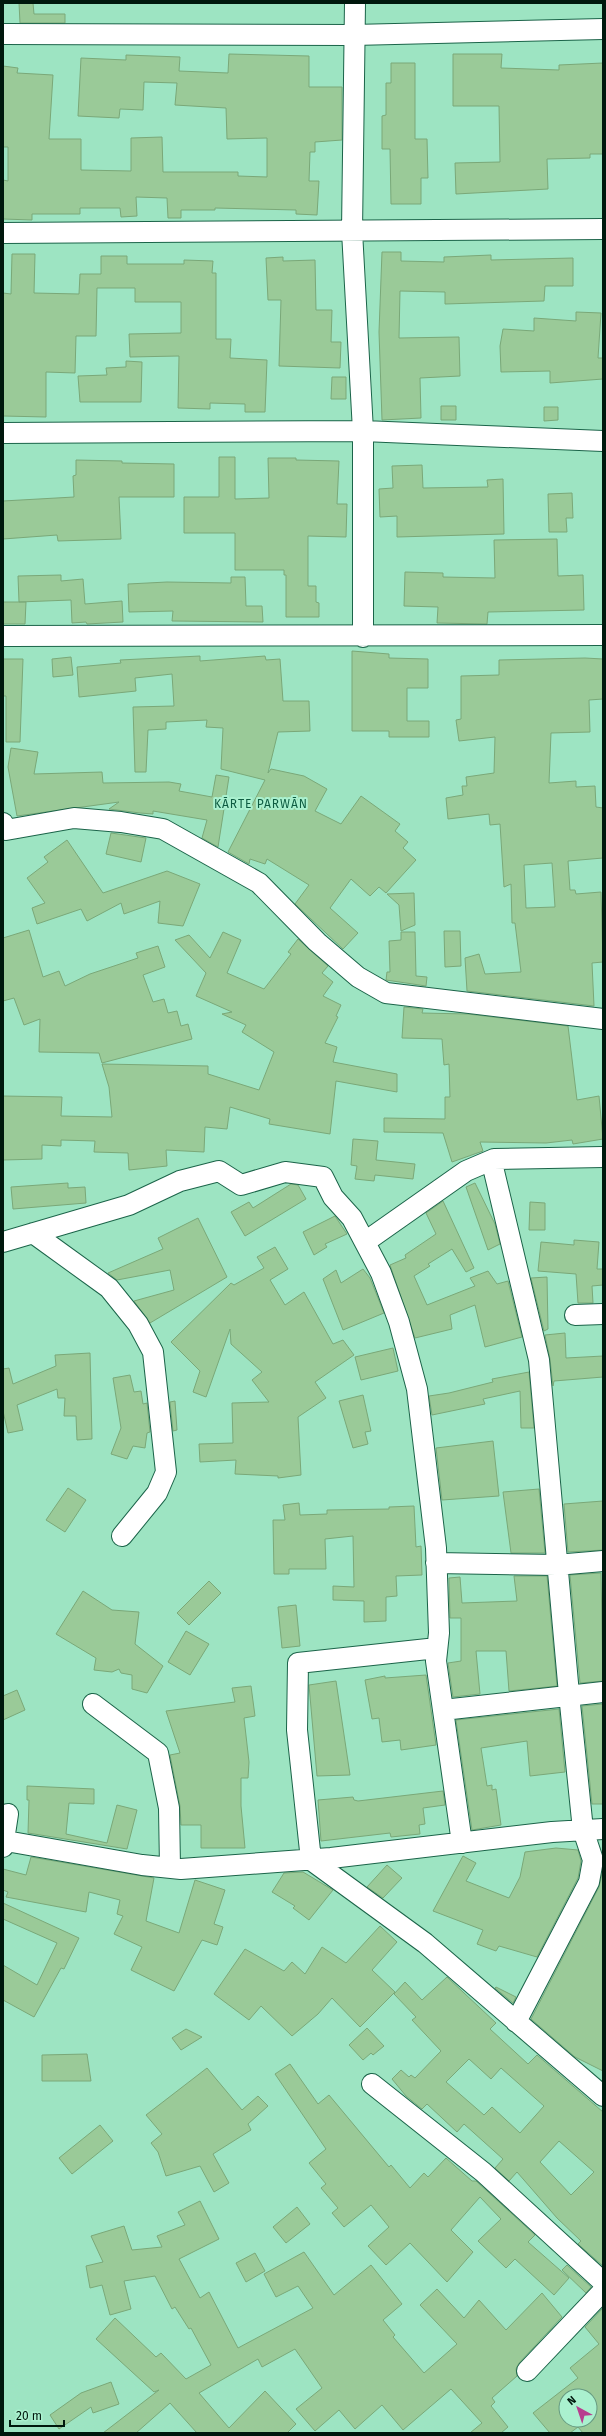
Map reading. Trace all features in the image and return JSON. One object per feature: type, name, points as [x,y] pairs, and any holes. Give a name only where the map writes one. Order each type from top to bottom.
[{"type":"street","points":[[355,3],[353,36],[352,230],[364,431],[363,637]]},
{"type":"street","points":[[3,34],[353,36],[603,29]]},
{"type":"street","points":[[3,233],[603,229]]},
{"type":"street","points":[[3,433],[364,431],[603,441]]},
{"type":"street","points":[[3,636],[363,637],[603,635]]},
{"type":"street","points":[[3,823],[6,830],[74,818],[121,822],[163,829],[259,883],[317,942],[352,972],[386,993],[603,1019]]},
{"type":"street","points":[[365,1242],[466,1171],[494,1159],[603,1157]]},
{"type":"street","points":[[494,1159],[493,1167],[539,1360],[556,1565],[583,1830],[593,1860],[589,1882],[516,2022]]},
{"type":"street","points":[[3,1242],[129,1205],[180,1181],[219,1171],[241,1185],[285,1172],[323,1177],[333,1197],[352,1218],[381,1273],[397,1315],[417,1389],[436,1563],[438,1648],[436,1661],[462,1843]]},
{"type":"street","points":[[33,1233],[109,1288],[138,1324],[153,1352],[166,1472],[157,1493],[122,1536]]},
{"type":"street","points":[[575,1315],[603,1314]]},
{"type":"street","points":[[436,1563],[556,1565],[603,1561]]},
{"type":"street","points":[[438,1648],[298,1663],[298,1730],[311,1860],[425,1943],[603,2096]]},
{"type":"street","points":[[444,1710],[569,1694],[603,1692]]},
{"type":"street","points":[[93,1704],[158,1753],[169,1808],[170,1867]]},
{"type":"street","points":[[8,1814],[4,1844],[142,1865],[181,1869],[311,1860],[603,1829]]},
{"type":"street","points":[[372,2084],[483,2172],[603,2282]]},
{"type":"street","points":[[527,2371],[603,2291]]},
{"type":"building","points":[[19,3],[33,3],[34,14],[65,14],[65,23],[20,23]]},
{"type":"building","points":[[229,54],[309,56],[309,87],[342,87],[342,140],[315,142],[315,152],[310,152],[309,181],[319,181],[317,215],[296,214],[296,210],[215,208],[215,210],[181,210],[181,218],[168,218],[167,198],[136,197],[137,216],[121,217],[120,208],[80,208],[80,214],[32,214],[32,220],[3,219],[3,180],[8,181],[8,147],[3,147],[3,66],[18,68],[17,73],[53,75],[49,139],[81,139],[81,170],[131,171],[131,138],[162,137],[163,172],[238,172],[238,176],[267,177],[267,138],[227,139],[226,108],[175,105],[177,83],[144,82],[143,110],[120,109],[119,118],[78,116],[81,58],[126,60],[126,55],[180,57],[179,71],[228,73]]},
{"type":"building","points":[[453,54],[502,54],[501,68],[559,70],[559,65],[603,63],[603,154],[590,154],[590,158],[547,159],[548,189],[456,194],[455,163],[500,162],[499,106],[453,106]]},
{"type":"building","points":[[391,63],[415,63],[415,139],[427,139],[428,178],[421,178],[421,204],[391,204],[390,149],[382,149],[382,116],[386,115],[386,83],[391,83]]},
{"type":"building","points":[[382,252],[401,252],[401,261],[444,262],[444,257],[491,255],[491,260],[573,258],[573,286],[545,286],[544,301],[445,304],[445,292],[400,291],[399,338],[459,337],[460,376],[420,378],[421,418],[382,420],[379,332]]},
{"type":"building","points":[[12,254],[35,254],[34,293],[79,294],[80,274],[101,274],[101,256],[127,256],[127,264],[184,264],[184,260],[213,261],[212,273],[216,273],[216,339],[231,339],[230,358],[267,360],[265,412],[245,412],[245,404],[210,403],[210,409],[178,408],[179,356],[130,357],[129,334],[181,333],[181,302],[135,302],[135,288],[97,288],[96,336],[76,336],[75,373],[46,372],[46,417],[3,416],[3,293],[11,294]]},
{"type":"building","points":[[283,257],[283,261],[315,260],[316,310],[332,310],[331,342],[341,342],[340,368],[279,366],[281,300],[268,300],[266,258]]},
{"type":"building","points":[[576,312],[601,313],[598,358],[603,358],[603,379],[550,383],[550,371],[501,372],[500,346],[503,329],[534,331],[534,318],[576,321]]},
{"type":"building","points":[[126,361],[142,362],[141,402],[80,402],[78,376],[107,375],[106,368],[126,367]]},
{"type":"building","points":[[332,377],[346,377],[346,399],[331,399]]},
{"type":"building","points":[[441,406],[456,406],[456,420],[441,420]]},
{"type":"building","points":[[544,407],[558,407],[558,420],[544,421]]},
{"type":"building","points":[[219,457],[235,457],[235,499],[269,498],[268,458],[339,461],[337,504],[347,504],[346,537],[308,536],[308,586],[316,586],[316,602],[319,603],[319,617],[286,617],[286,575],[284,575],[284,570],[235,570],[235,533],[184,533],[184,497],[219,497]]},
{"type":"building","points":[[76,460],[174,464],[174,497],[119,497],[121,539],[58,541],[57,535],[3,539],[3,501],[74,497],[73,476],[76,475]]},
{"type":"building","points":[[422,465],[423,488],[488,487],[487,480],[503,479],[504,534],[397,537],[397,516],[380,517],[379,489],[393,488],[392,466]]},
{"type":"building","points":[[572,493],[573,518],[566,518],[567,532],[549,532],[548,494]]},
{"type":"building","points":[[557,539],[558,576],[583,575],[584,610],[488,612],[487,624],[437,623],[438,607],[404,606],[405,572],[443,573],[443,577],[495,578],[494,540]]},
{"type":"building","points":[[61,575],[61,581],[83,579],[85,604],[122,601],[123,622],[87,624],[86,622],[72,623],[71,600],[19,602],[18,576]]},
{"type":"building","points":[[231,577],[245,577],[246,606],[262,606],[263,622],[172,621],[173,611],[129,612],[128,584],[167,582],[231,583]]},
{"type":"building","points":[[3,602],[26,602],[25,624],[3,624]]},
{"type":"building","points":[[352,651],[389,654],[389,658],[428,659],[428,688],[407,688],[407,721],[429,721],[429,737],[389,737],[389,731],[352,731]]},
{"type":"building","points":[[200,656],[200,661],[265,656],[266,660],[280,659],[283,701],[309,701],[310,731],[278,732],[268,773],[271,769],[304,776],[327,789],[315,811],[341,824],[361,796],[400,824],[395,831],[408,842],[403,848],[416,860],[386,893],[379,887],[370,896],[351,879],[330,908],[358,933],[343,949],[295,904],[309,885],[267,859],[265,864],[250,859],[249,864],[228,852],[265,780],[221,769],[223,728],[206,727],[207,720],[166,722],[166,729],[148,730],[146,772],[135,772],[133,707],[174,706],[172,674],[135,678],[136,691],[79,697],[77,667],[121,663],[120,660]]},
{"type":"building","points":[[71,657],[73,675],[53,677],[52,659]]},
{"type":"building","points":[[3,659],[23,659],[20,742],[6,742],[6,696],[3,696]]},
{"type":"building","points":[[603,659],[603,699],[589,700],[590,732],[551,733],[549,783],[576,781],[576,787],[595,786],[596,807],[603,808],[603,858],[568,861],[570,890],[575,890],[576,894],[601,892],[603,962],[592,963],[594,1006],[467,991],[465,958],[479,954],[485,974],[521,972],[515,923],[512,923],[511,884],[504,887],[500,824],[490,825],[489,814],[448,819],[446,798],[463,795],[462,786],[467,786],[466,777],[494,773],[495,737],[459,741],[456,720],[461,719],[461,676],[499,675],[499,660]],"holes":[[[552,863],[555,907],[526,908],[524,865]]]},
{"type":"building","points":[[11,748],[38,752],[34,774],[102,772],[103,783],[169,782],[181,784],[179,791],[212,797],[216,775],[229,777],[218,847],[202,838],[207,820],[153,811],[153,814],[109,809],[119,802],[17,816],[8,767]]},
{"type":"building","points":[[111,833],[146,838],[141,862],[106,854]]},
{"type":"building","points":[[67,840],[103,893],[167,871],[200,884],[183,926],[158,923],[160,901],[124,914],[121,903],[87,921],[81,909],[37,924],[32,908],[45,903],[27,878],[48,862],[44,857]]},
{"type":"building","points":[[414,893],[415,925],[401,931],[399,905],[387,894]]},
{"type":"building","points":[[29,930],[43,977],[59,971],[65,986],[90,974],[138,958],[136,953],[158,946],[165,967],[143,975],[153,1002],[164,999],[168,1013],[177,1011],[181,1026],[188,1024],[192,1039],[102,1063],[99,1053],[39,1052],[40,1019],[24,1025],[14,998],[3,1001],[3,938]]},
{"type":"building","points":[[444,931],[460,931],[461,966],[445,967]]},
{"type":"building","points":[[223,932],[241,940],[227,973],[264,989],[291,954],[288,952],[298,939],[328,966],[322,973],[333,982],[323,996],[341,1005],[336,1016],[338,1017],[325,1043],[337,1047],[333,1062],[397,1074],[397,1092],[336,1081],[330,1134],[269,1124],[270,1119],[230,1107],[227,1129],[205,1127],[204,1152],[166,1150],[167,1166],[129,1170],[128,1153],[94,1152],[95,1141],[61,1140],[61,1146],[42,1145],[42,1159],[3,1160],[3,1096],[62,1097],[61,1116],[112,1117],[109,1087],[102,1064],[208,1066],[208,1074],[259,1090],[274,1052],[242,1032],[246,1025],[222,1014],[232,1012],[196,996],[206,973],[175,940],[189,935],[210,958]]},
{"type":"building","points":[[401,932],[415,932],[416,976],[427,977],[426,986],[386,980],[387,972],[390,972],[389,941],[401,940]]},
{"type":"building","points":[[404,1007],[423,1009],[422,1013],[468,1014],[568,1026],[577,1100],[599,1096],[603,1139],[573,1144],[572,1140],[546,1143],[480,1142],[483,1151],[452,1162],[443,1133],[384,1132],[384,1118],[445,1119],[445,1097],[450,1097],[449,1064],[444,1065],[442,1039],[402,1038]]},
{"type":"building","points":[[353,1139],[378,1141],[376,1160],[415,1164],[413,1179],[375,1175],[374,1181],[355,1179],[357,1166],[351,1165]]},
{"type":"building","points":[[68,1183],[68,1188],[85,1187],[86,1203],[13,1209],[11,1187]]},
{"type":"building","points":[[475,1183],[495,1224],[500,1244],[488,1250],[466,1187]]},
{"type":"building","points":[[291,1184],[298,1185],[306,1199],[245,1236],[231,1212],[249,1202],[253,1208]]},
{"type":"building","points":[[443,1201],[474,1268],[466,1272],[452,1249],[428,1264],[430,1266],[414,1276],[427,1305],[475,1286],[470,1278],[488,1271],[497,1284],[508,1281],[522,1337],[485,1347],[475,1305],[450,1315],[452,1329],[415,1338],[390,1265],[406,1258],[405,1255],[436,1234],[426,1213]]},
{"type":"building","points":[[530,1202],[545,1203],[545,1230],[529,1230]]},
{"type":"building","points":[[335,1216],[347,1234],[325,1244],[327,1247],[314,1255],[303,1232]]},
{"type":"building","points":[[198,1218],[227,1277],[150,1323],[134,1301],[174,1290],[170,1270],[117,1280],[108,1273],[163,1249],[158,1238]]},
{"type":"building","points":[[574,1240],[599,1242],[597,1269],[603,1269],[603,1285],[592,1286],[593,1303],[578,1303],[576,1274],[538,1271],[541,1242],[574,1245]]},
{"type":"building","points":[[275,1247],[288,1269],[270,1280],[285,1305],[304,1292],[333,1344],[343,1340],[354,1355],[315,1382],[326,1398],[298,1417],[301,1475],[278,1478],[278,1476],[235,1474],[236,1460],[200,1462],[199,1444],[233,1443],[232,1403],[269,1402],[252,1380],[262,1372],[231,1344],[230,1329],[206,1397],[193,1392],[200,1371],[171,1342],[231,1283],[234,1285],[264,1268],[257,1257]]},
{"type":"building","points":[[363,1269],[370,1278],[384,1313],[343,1330],[323,1279],[336,1270],[341,1283]]},
{"type":"building","points":[[547,1277],[548,1329],[544,1331],[531,1278]]},
{"type":"building","points":[[565,1333],[566,1358],[603,1356],[603,1377],[554,1381],[553,1386],[550,1359],[545,1335]]},
{"type":"building","points":[[393,1348],[398,1371],[361,1380],[355,1357]]},
{"type":"building","points":[[90,1353],[92,1439],[77,1440],[76,1416],[64,1416],[65,1398],[58,1398],[57,1389],[17,1405],[23,1430],[8,1433],[3,1411],[3,1369],[9,1368],[13,1384],[56,1366],[55,1355]]},
{"type":"building","points":[[529,1372],[534,1428],[521,1428],[520,1391],[483,1399],[485,1404],[432,1415],[429,1396],[449,1393],[493,1382],[492,1379]]},
{"type":"building","points":[[130,1375],[134,1392],[141,1391],[143,1404],[147,1403],[150,1432],[147,1433],[145,1448],[133,1446],[127,1459],[111,1454],[121,1428],[113,1378]]},
{"type":"building","points":[[363,1395],[371,1431],[365,1432],[368,1444],[353,1448],[339,1401]]},
{"type":"building","points":[[175,1401],[177,1430],[173,1431],[170,1402]]},
{"type":"building","points":[[493,1441],[499,1496],[442,1500],[436,1448]]},
{"type":"building","points":[[68,1488],[86,1500],[65,1532],[46,1520]]},
{"type":"building","points":[[539,1489],[545,1553],[511,1553],[503,1492]]},
{"type":"building","points":[[603,1501],[603,1550],[568,1552],[564,1504]]},
{"type":"building","points":[[299,1503],[300,1515],[327,1514],[327,1510],[389,1509],[389,1507],[414,1506],[416,1547],[421,1546],[422,1575],[396,1576],[397,1596],[386,1597],[386,1621],[364,1622],[364,1601],[333,1600],[333,1586],[354,1587],[353,1536],[325,1539],[326,1569],[289,1569],[289,1574],[274,1574],[273,1520],[285,1520],[283,1505]]},
{"type":"building","points":[[601,1573],[603,1681],[580,1683],[570,1575]]},
{"type":"building","points":[[514,1576],[547,1576],[557,1686],[509,1691],[506,1651],[476,1651],[480,1694],[453,1697],[448,1663],[461,1661],[461,1618],[450,1618],[449,1578],[460,1577],[462,1603],[517,1601]]},
{"type":"building","points":[[209,1581],[221,1593],[189,1625],[177,1613]]},
{"type":"building","points":[[83,1591],[112,1610],[139,1612],[135,1644],[163,1666],[147,1693],[132,1689],[132,1675],[121,1673],[119,1669],[112,1672],[94,1670],[96,1658],[56,1634]]},
{"type":"building","points":[[296,1605],[300,1646],[282,1648],[278,1607]]},
{"type":"building","points":[[186,1631],[209,1644],[190,1675],[168,1662]]},
{"type":"building","points":[[426,1675],[436,1745],[401,1750],[400,1740],[382,1742],[379,1718],[372,1719],[365,1680],[385,1676],[385,1678]]},
{"type":"building","points":[[336,1681],[350,1775],[317,1776],[309,1685]]},
{"type":"building","points":[[251,1686],[255,1716],[244,1718],[249,1762],[248,1778],[241,1778],[241,1806],[245,1848],[201,1848],[201,1825],[181,1825],[180,1806],[170,1755],[180,1753],[166,1711],[235,1702],[232,1688]]},
{"type":"building","points":[[17,1690],[25,1710],[3,1720],[3,1696]]},
{"type":"building","points":[[603,1704],[603,1804],[592,1804],[582,1706]]},
{"type":"building","points":[[559,1709],[565,1772],[530,1776],[527,1741],[481,1748],[487,1786],[492,1785],[492,1790],[496,1789],[501,1825],[472,1830],[456,1720]]},
{"type":"building","points":[[27,1786],[94,1789],[94,1804],[69,1803],[66,1834],[107,1843],[117,1805],[137,1810],[127,1849],[28,1833],[29,1800],[27,1800]]},
{"type":"building","points":[[443,1791],[445,1805],[423,1808],[425,1824],[419,1825],[420,1834],[391,1837],[390,1833],[321,1841],[318,1800],[353,1797],[354,1800],[358,1801]]},
{"type":"building","points":[[556,1848],[578,1850],[581,1861],[578,1878],[537,1957],[499,1946],[496,1951],[477,1944],[483,1930],[433,1911],[463,1856],[476,1863],[466,1881],[509,1898],[520,1877],[525,1852]]},
{"type":"building","points":[[31,1857],[154,1878],[146,1921],[179,1933],[195,1880],[225,1890],[214,1924],[223,1927],[217,1945],[202,1940],[174,1991],[131,1970],[142,1947],[114,1934],[123,1916],[117,1914],[120,1900],[89,1892],[86,1912],[6,1897],[8,1892],[3,1890],[3,1869],[26,1875]]},
{"type":"building","points":[[387,1865],[402,1878],[383,1898],[367,1887]]},
{"type":"building","points":[[603,1869],[603,2071],[575,2057],[531,2019],[599,1887]]},
{"type":"building","points":[[303,1872],[333,1890],[309,1920],[293,1908],[295,1906],[272,1892],[284,1873]]},
{"type":"building","points":[[3,1903],[79,1938],[64,1969],[61,1968],[34,2017],[3,2000],[3,1965],[37,1985],[57,1943],[3,1919]]},
{"type":"building","points":[[380,1926],[397,1942],[372,1970],[395,1992],[360,2027],[332,1998],[318,2014],[292,2036],[261,2006],[249,2020],[214,1994],[245,1949],[284,1971],[292,1962],[305,1974],[322,1947],[346,1963]]},
{"type":"building","points":[[447,1977],[496,2023],[490,2029],[528,2064],[537,2055],[603,2112],[603,2266],[578,2244],[581,2241],[557,2218],[517,2172],[509,2181],[495,2168],[503,2159],[464,2124],[457,2132],[427,2104],[422,2109],[406,2096],[392,2079],[401,2070],[409,2077],[411,2075],[415,2078],[441,2051],[412,2020],[416,2017],[394,1994],[405,1982],[422,2000]],"holes":[[[469,2059],[491,2079],[501,2068],[544,2106],[520,2133],[492,2107],[484,2115],[446,2082]],[[559,2141],[594,2172],[571,2195],[540,2162]]]},
{"type":"building","points":[[496,1987],[516,1997],[513,2003],[495,1988]]},
{"type":"building","points":[[367,2028],[384,2046],[373,2055],[371,2053],[363,2060],[349,2045]]},
{"type":"building","points":[[186,2029],[202,2037],[181,2050],[172,2038]]},
{"type":"building","points":[[87,2054],[91,2081],[42,2081],[42,2055]]},
{"type":"building","points":[[290,2064],[318,2104],[329,2095],[389,2167],[391,2165],[410,2188],[424,2173],[428,2177],[446,2158],[472,2181],[476,2181],[535,2235],[528,2242],[569,2278],[554,2295],[515,2259],[506,2268],[478,2241],[501,2219],[480,2197],[451,2230],[473,2252],[447,2282],[410,2243],[386,2265],[368,2246],[389,2227],[371,2205],[344,2227],[332,2213],[338,2208],[321,2188],[326,2184],[309,2163],[326,2149],[275,2074]]},
{"type":"building","points":[[207,2068],[242,2110],[258,2096],[268,2106],[248,2124],[251,2130],[213,2154],[229,2183],[214,2192],[200,2166],[166,2176],[158,2152],[151,2143],[162,2134],[146,2115]]},
{"type":"building","points":[[100,2125],[113,2141],[72,2174],[59,2158]]},
{"type":"building","points":[[200,2201],[219,2239],[179,2259],[200,2298],[209,2292],[238,2348],[313,2308],[298,2286],[276,2297],[264,2274],[304,2252],[334,2295],[371,2265],[402,2304],[383,2320],[395,2335],[393,2337],[424,2373],[457,2344],[420,2305],[437,2289],[464,2318],[479,2300],[506,2330],[542,2293],[562,2317],[519,2363],[516,2369],[517,2376],[492,2398],[495,2402],[491,2406],[508,2427],[501,2433],[470,2433],[482,2423],[451,2389],[403,2430],[382,2405],[355,2429],[339,2410],[315,2431],[296,2409],[322,2388],[295,2349],[262,2367],[258,2359],[199,2393],[229,2428],[265,2391],[296,2424],[287,2433],[197,2433],[170,2403],[136,2433],[103,2433],[159,2390],[154,2392],[96,2339],[115,2318],[156,2357],[161,2353],[186,2379],[211,2365],[191,2328],[189,2329],[175,2307],[172,2309],[155,2276],[124,2281],[131,2309],[110,2315],[102,2285],[90,2288],[86,2266],[103,2262],[91,2236],[124,2226],[132,2250],[162,2247],[157,2236],[185,2225],[178,2212]]},
{"type":"building","points":[[297,2207],[310,2224],[286,2243],[273,2227]]},
{"type":"building","points":[[255,2253],[265,2271],[246,2282],[236,2263]]},
{"type":"building","points":[[567,2265],[591,2287],[586,2293],[562,2270]]},
{"type":"building","points":[[603,2308],[603,2433],[583,2433],[579,2428],[598,2428],[598,2388],[565,2388],[578,2378],[570,2368],[599,2344],[585,2327]]},
{"type":"building","points":[[111,2382],[119,2404],[93,2413],[91,2407],[59,2429],[50,2415],[81,2393]]},
{"type":"building","points":[[558,2394],[558,2428],[577,2428],[570,2433],[550,2433],[533,2413]]},
{"type":"district","name":"KĀRTE PARWĀN","points":[[261,804]]}]
